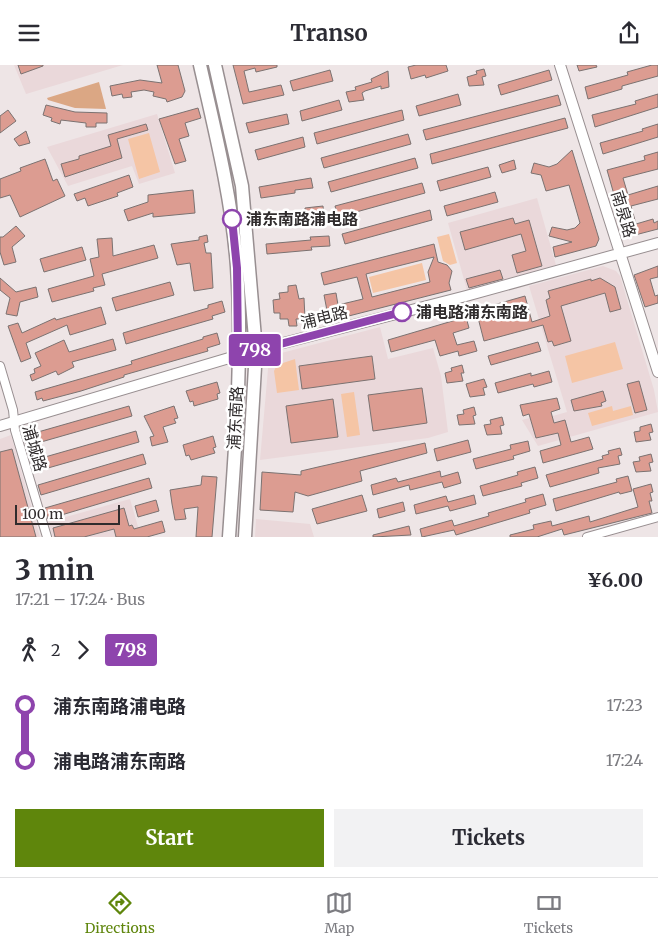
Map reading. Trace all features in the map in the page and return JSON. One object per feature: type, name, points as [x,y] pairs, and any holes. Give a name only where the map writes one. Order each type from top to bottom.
[{"type":"main road","name":"浦东南路","points":[[200,65],[232,219],[237,268],[237,429],[229,537]]},
{"type":"main road","name":"浦东南路","points":[[215,65],[242,186],[256,350],[245,537]]},
{"type":"street","name":"南泉路","points":[[560,65],[658,372]]},
{"type":"street","name":"浦电路","points":[[0,426],[238,355],[658,243]]},
{"type":"street","name":"浦城路","points":[[0,366],[13,410],[13,422],[47,537]]},
{"type":"street","points":[[587,537],[658,517]]},
{"type":"shaded area","points":[[14,65],[123,65],[26,94]]},
{"type":"shaded area","points":[[99,82],[106,109],[75,108],[48,100],[47,98]]},
{"type":"shaded area","points":[[157,114],[175,173],[139,184],[132,166],[68,186],[47,147]]},
{"type":"shaded area","points":[[149,133],[160,172],[139,179],[128,139]]},
{"type":"shaded area","points":[[537,198],[556,265],[467,290],[448,223]]},
{"type":"shaded area","points":[[449,234],[457,263],[450,265],[443,261],[437,237]]},
{"type":"shaded area","points":[[422,263],[426,280],[373,293],[369,277]]},
{"type":"shaded area","points":[[603,266],[616,271],[620,276],[654,390],[658,412],[538,446],[522,420],[541,415],[542,419],[567,412],[529,286]]},
{"type":"shaded area","points":[[380,327],[388,359],[433,348],[441,376],[448,432],[428,438],[260,460],[269,358],[274,355]]},
{"type":"shaded area","points":[[615,342],[623,369],[572,383],[565,356]]},
{"type":"shaded area","points":[[295,359],[299,390],[277,393],[274,371],[277,365]]},
{"type":"shaded area","points":[[354,392],[360,435],[347,437],[341,394]]},
{"type":"shaded area","points":[[612,406],[613,411],[631,406],[633,415],[592,426],[588,413]]},
{"type":"shaded area","points":[[11,435],[40,537],[0,537],[0,439]]},
{"type":"shaded area","points":[[130,499],[141,537],[53,537],[48,522]]},
{"type":"shaded area","points":[[256,519],[310,524],[314,537],[255,537]]},
{"type":"building","points":[[18,65],[43,65],[43,66],[21,74]]},
{"type":"building","points":[[157,65],[178,65],[185,91],[182,97],[167,102],[166,99],[153,96],[154,92],[144,90],[131,92],[132,97],[123,98],[122,94],[112,96],[110,86],[140,80],[162,83]]},
{"type":"building","points":[[233,65],[277,65],[277,67],[256,72],[255,68],[244,71],[249,92],[281,85],[284,95],[243,104]]},
{"type":"building","points":[[416,65],[446,65],[448,71],[426,78],[425,75],[411,79],[408,67]]},
{"type":"building","points":[[577,65],[596,65],[597,67],[579,71]]},
{"type":"building","points":[[658,65],[658,76],[622,86],[622,89],[588,99],[585,87],[628,75],[627,72]]},
{"type":"building","points":[[484,69],[486,76],[482,77],[484,85],[469,86],[467,77],[477,74],[476,71]]},
{"type":"building","points":[[330,70],[333,81],[293,91],[290,81]]},
{"type":"building","points":[[549,70],[552,80],[501,95],[498,85]]},
{"type":"building","points":[[388,71],[389,87],[381,89],[381,86],[365,91],[362,93],[364,100],[349,102],[346,92],[356,90],[355,87],[372,82],[371,79]]},
{"type":"building","points":[[458,94],[461,105],[419,116],[416,106]]},
{"type":"building","points":[[658,94],[658,107],[595,127],[592,115],[636,104],[635,101]]},
{"type":"building","points":[[558,95],[561,105],[426,140],[423,130]]},
{"type":"building","points":[[339,100],[342,110],[302,121],[300,111]]},
{"type":"building","points":[[46,105],[75,112],[107,113],[107,123],[96,123],[96,127],[86,127],[86,123],[61,120],[60,124],[51,121],[52,118],[43,115]]},
{"type":"building","points":[[198,108],[201,118],[185,123],[189,136],[179,139],[186,161],[175,164],[159,119]]},
{"type":"building","points":[[8,110],[16,121],[0,133],[0,116]]},
{"type":"building","points":[[402,110],[404,120],[317,144],[314,133]]},
{"type":"building","points":[[287,114],[289,124],[249,133],[246,123]]},
{"type":"building","points":[[565,118],[568,128],[432,164],[430,154]]},
{"type":"building","points":[[146,124],[148,130],[117,139],[122,158],[65,177],[61,164],[111,146],[108,135]]},
{"type":"building","points":[[658,124],[658,137],[603,154],[600,143],[643,131],[642,129]]},
{"type":"building","points":[[26,131],[30,143],[19,146],[14,139]]},
{"type":"building","points":[[408,134],[411,144],[324,168],[321,158]]},
{"type":"building","points":[[303,137],[305,147],[258,160],[255,150]]},
{"type":"building","points":[[572,150],[599,239],[596,246],[555,257],[553,247],[572,242],[549,236],[552,227],[567,230],[575,228],[580,223],[569,185],[546,191],[541,175],[531,173],[534,163],[549,167],[557,164]]},
{"type":"building","points":[[658,152],[658,169],[623,178],[628,195],[658,186],[658,199],[631,206],[636,224],[653,219],[654,223],[658,221],[658,229],[635,235],[634,231],[625,233],[607,170],[645,160],[644,156]]},
{"type":"building","points":[[415,158],[418,168],[331,192],[328,182]]},
{"type":"building","points":[[45,159],[53,181],[57,179],[65,196],[20,217],[10,195],[0,198],[0,179],[21,171],[20,168]]},
{"type":"building","points":[[514,160],[516,169],[502,173],[499,165]]},
{"type":"building","points":[[488,167],[491,177],[440,191],[437,181]]},
{"type":"building","points":[[129,175],[133,187],[117,193],[118,196],[88,206],[85,198],[77,201],[74,194]]},
{"type":"building","points":[[311,178],[313,188],[295,190],[295,193],[261,198],[259,187]]},
{"type":"building","points":[[422,183],[425,193],[338,217],[335,206]]},
{"type":"building","points":[[193,190],[195,213],[153,217],[153,213],[128,221],[124,210],[148,202],[148,195]]},
{"type":"building","points":[[495,192],[498,202],[447,216],[444,206]]},
{"type":"building","points":[[323,206],[324,216],[306,218],[306,221],[264,225],[263,214],[305,211],[305,208]]},
{"type":"building","points":[[430,210],[432,220],[345,244],[342,234]]},
{"type":"building","points":[[513,218],[515,224],[529,220],[542,266],[517,273],[512,255],[526,251],[521,234],[465,250],[460,232]]},
{"type":"building","points":[[16,226],[25,236],[12,247],[16,262],[4,265],[0,252],[0,237],[3,237]]},
{"type":"building","points":[[207,235],[208,242],[204,243],[206,253],[211,253],[213,288],[194,291],[190,263],[177,265],[171,244],[199,240],[199,237]]},
{"type":"building","points":[[329,236],[330,246],[311,247],[312,250],[267,254],[266,244],[311,240],[310,237]]},
{"type":"building","points":[[112,238],[113,256],[154,245],[158,258],[102,274],[105,285],[93,288],[94,291],[52,302],[48,289],[94,276],[90,259],[99,257],[97,239]]},
{"type":"building","points":[[434,244],[438,262],[447,265],[452,271],[449,283],[451,290],[329,321],[324,295],[336,293],[338,305],[363,299],[357,277],[324,285],[321,273]],"holes":[[[434,257],[428,272],[430,282],[372,297],[366,274]]]},
{"type":"building","points":[[82,247],[86,260],[44,272],[40,259]]},
{"type":"building","points":[[658,266],[658,277],[650,279],[655,296],[658,295],[658,303],[645,307],[634,275]]},
{"type":"building","points":[[500,270],[503,279],[469,288],[466,279]]},
{"type":"building","points":[[0,278],[16,292],[36,287],[38,297],[20,302],[17,316],[6,314],[10,298],[0,290]]},
{"type":"building","points":[[600,278],[615,287],[621,309],[610,312],[605,293],[561,306],[571,341],[554,346],[552,341],[548,342],[543,325],[484,341],[476,310],[525,296],[532,322],[550,316],[546,300],[550,298],[548,291]]},
{"type":"building","points":[[170,282],[174,295],[116,311],[112,298]]},
{"type":"building","points":[[296,285],[299,299],[304,298],[305,319],[296,319],[297,326],[289,326],[288,319],[280,319],[280,313],[274,313],[273,300],[280,299],[279,293],[288,292],[288,286]]},
{"type":"building","points":[[222,301],[225,312],[212,316],[213,319],[126,344],[123,333],[208,308],[208,305]]},
{"type":"building","points":[[101,307],[106,324],[70,335],[67,325],[26,343],[31,358],[21,362],[8,326],[18,323],[22,333],[55,318],[56,320]]},
{"type":"building","points":[[466,317],[469,328],[453,333],[457,345],[474,341],[477,351],[459,356],[458,351],[440,356],[435,340],[391,352],[388,340]]},
{"type":"building","points":[[217,333],[220,344],[207,348],[208,351],[124,375],[124,377],[81,391],[43,401],[42,398],[37,400],[35,392],[132,364],[131,361]]},
{"type":"building","points":[[113,339],[116,350],[72,362],[74,367],[58,375],[56,371],[32,381],[30,375],[35,373],[34,369],[41,366],[35,353],[64,340],[69,352]]},
{"type":"building","points":[[538,342],[541,351],[491,365],[488,356]]},
{"type":"building","points":[[372,356],[375,379],[302,389],[299,366]]},
{"type":"building","points":[[462,365],[463,381],[447,383],[445,373],[452,371],[451,368]]},
{"type":"building","points":[[549,371],[552,382],[534,387],[533,384],[498,393],[495,383],[531,373],[531,376]]},
{"type":"building","points":[[484,379],[487,387],[483,388],[485,395],[470,397],[466,384]]},
{"type":"building","points":[[639,381],[647,410],[635,413],[627,384]]},
{"type":"building","points":[[217,382],[220,393],[217,394],[218,399],[194,406],[193,401],[190,402],[186,391]]},
{"type":"building","points":[[422,388],[427,423],[373,431],[368,395]]},
{"type":"building","points":[[603,391],[606,401],[601,403],[602,406],[574,411],[571,400]]},
{"type":"building","points":[[557,398],[560,409],[551,412],[554,423],[565,420],[571,442],[589,437],[593,449],[543,463],[540,451],[561,445],[558,433],[536,438],[529,414],[523,416],[520,405]]},
{"type":"building","points":[[333,399],[338,437],[291,443],[286,406]]},
{"type":"building","points":[[129,406],[132,416],[27,446],[24,436]]},
{"type":"building","points":[[174,406],[178,418],[174,419],[176,423],[163,427],[168,442],[152,446],[150,437],[154,436],[144,416]]},
{"type":"building","points":[[474,407],[476,415],[473,416],[475,424],[459,425],[457,415],[464,414],[463,410]]},
{"type":"building","points":[[502,417],[504,425],[500,426],[502,434],[487,435],[484,425],[491,424],[490,420]]},
{"type":"building","points":[[651,424],[653,432],[649,433],[651,440],[636,442],[634,432],[640,431],[640,427]]},
{"type":"building","points":[[136,431],[139,442],[34,472],[31,461]]},
{"type":"building","points":[[213,436],[216,447],[213,448],[215,453],[191,460],[189,455],[186,456],[183,445]]},
{"type":"building","points":[[468,440],[471,452],[437,461],[434,449]]},
{"type":"building","points":[[528,441],[530,451],[513,456],[514,459],[476,469],[473,459],[511,449],[510,445]]},
{"type":"building","points":[[425,443],[427,453],[360,471],[362,481],[308,496],[295,492],[293,512],[260,510],[262,472],[301,475],[301,471]]},
{"type":"building","points":[[620,448],[622,455],[618,456],[620,464],[598,468],[599,473],[550,487],[546,475],[603,459],[602,456],[609,454],[608,451]]},
{"type":"building","points":[[12,449],[36,537],[0,537],[0,452]]},
{"type":"building","points":[[143,454],[146,464],[41,495],[38,485]]},
{"type":"building","points":[[651,454],[653,462],[649,463],[651,471],[636,472],[633,462],[640,461],[639,457]]},
{"type":"building","points":[[535,467],[538,478],[521,483],[522,486],[483,496],[480,486],[518,475],[517,472]]},
{"type":"building","points":[[440,471],[441,477],[458,472],[461,483],[444,488],[442,482],[410,490],[409,485],[373,495],[371,485],[396,478],[398,482]]},
{"type":"building","points":[[202,476],[217,477],[212,537],[196,537],[198,507],[184,509],[186,519],[175,520],[172,504],[170,490],[201,485]]},
{"type":"building","points":[[628,476],[632,491],[620,494],[619,492],[556,511],[553,499],[617,482],[616,479]]},
{"type":"building","points":[[149,478],[152,488],[48,519],[45,508]]},
{"type":"building","points":[[651,484],[653,492],[650,493],[652,501],[649,501],[652,513],[564,535],[562,529],[537,537],[510,537],[510,535],[534,529],[533,525],[551,521],[552,526],[589,516],[590,522],[638,507],[633,489]]},
{"type":"building","points":[[543,494],[546,505],[529,510],[530,513],[456,535],[454,530],[422,537],[420,529],[452,520],[454,526],[489,516],[488,513],[526,502],[525,499]]},
{"type":"building","points":[[362,495],[367,511],[317,524],[312,509]]},
{"type":"building","points":[[474,495],[476,504],[450,511],[448,506],[416,514],[414,505],[446,496],[448,502]]},
{"type":"building","points":[[156,500],[159,511],[138,517],[135,506]]},
{"type":"building","points":[[403,502],[405,511],[379,518],[377,509]]},
{"type":"building","points":[[124,508],[129,526],[132,525],[134,529],[162,521],[165,532],[147,537],[116,537],[114,529],[84,537],[55,537],[53,528]]},
{"type":"building","points":[[409,526],[411,535],[373,537],[373,535]]},
{"type":"bus line","name":"798","points":[[232,219],[237,268],[238,355],[402,312]]},
{"type":"place","name":"浦东南路浦电路","points":[[232,219]]},
{"type":"place","name":"浦电路浦东南路","points":[[402,312]]}]
